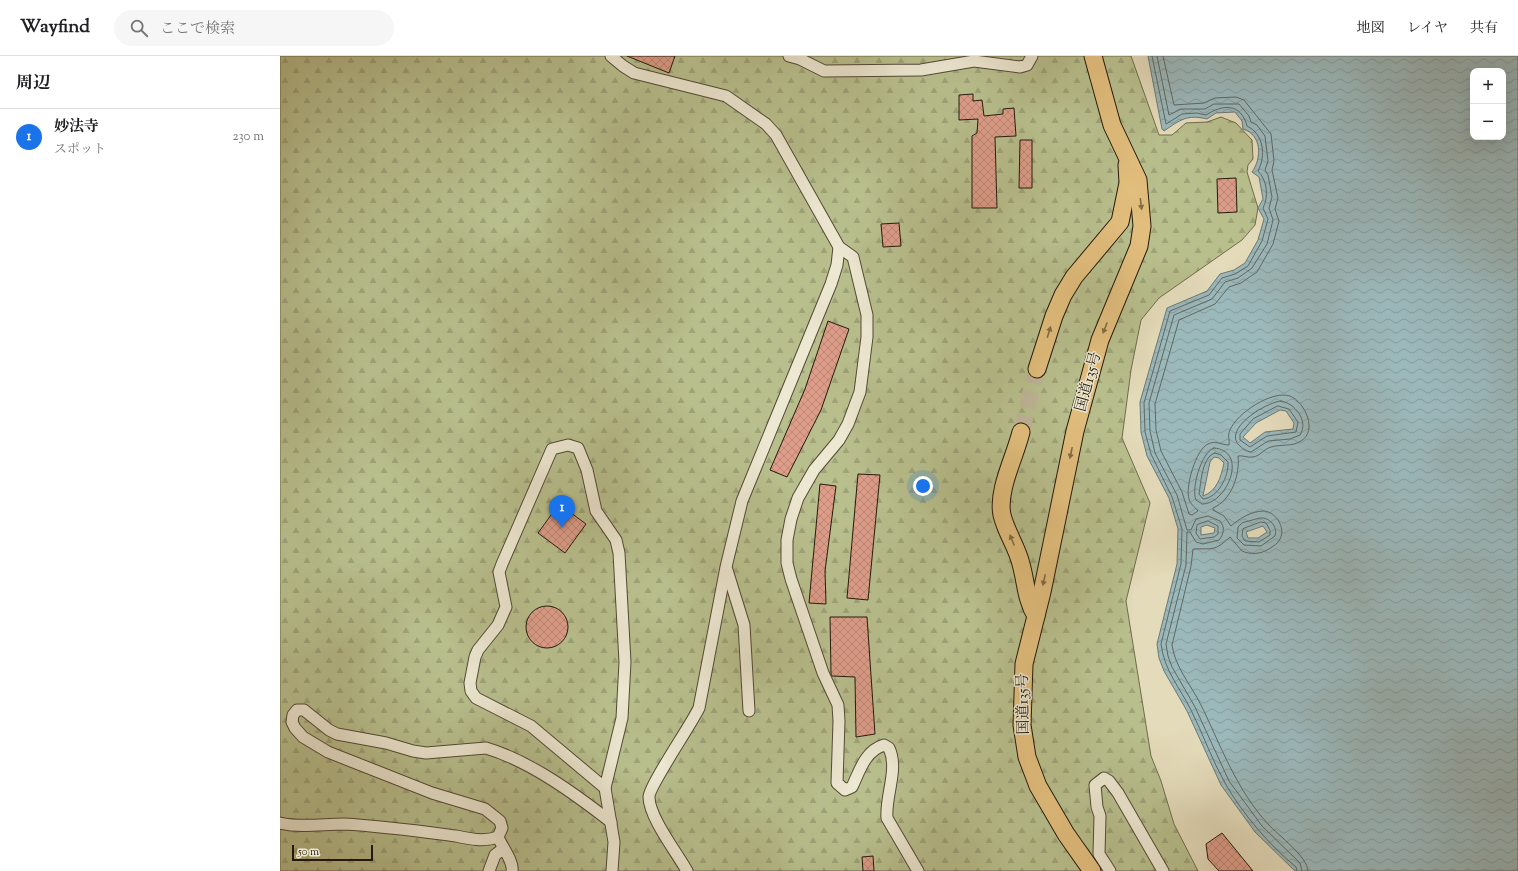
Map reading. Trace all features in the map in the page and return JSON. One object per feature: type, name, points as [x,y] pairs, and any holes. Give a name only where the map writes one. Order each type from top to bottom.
[{"type":"highway","name":"国道135号","points":[[1092,871],[1066,834],[1038,786],[1027,757],[1022,725],[1024,664],[1036,616],[1075,431],[1098,348],[1140,239],[1142,226],[1142,211],[1138,180],[1112,125],[1093,56]]},
{"type":"highway","name":"国道135号","points":[[1037,369],[1054,316],[1063,295],[1074,276],[1120,222],[1128,183],[1126,154]]},
{"type":"highway","points":[[1021,432],[1004,486],[1002,515],[1021,562],[1029,605],[1036,616]]},
{"type":"street","points":[[611,56],[634,73],[726,96],[766,124],[776,135],[839,247],[853,257],[862,287],[867,315],[867,337],[860,392],[848,424],[839,440],[814,470],[798,498],[789,533],[787,562],[823,673],[838,705],[840,721],[837,783],[845,790],[852,787],[864,763],[874,748],[884,745],[889,748],[893,762],[886,810],[887,818],[918,871]]},
{"type":"street","points":[[789,56],[800,59],[824,71],[832,71],[921,70],[974,61],[1020,67],[1027,65],[1032,56]]},
{"type":"street","points":[[687,871],[656,819],[649,797],[654,783],[691,725],[699,708],[726,567],[742,501],[831,284],[837,265],[839,247]]},
{"type":"street","points":[[605,788],[531,726],[476,698],[471,691],[470,683],[478,650],[498,625],[506,607],[499,572],[502,564],[552,449],[568,446],[578,448],[587,470],[596,511],[616,540],[619,553],[625,662],[622,718],[605,788],[614,842],[612,871]]},
{"type":"street","points":[[726,567],[744,625],[749,711]]},
{"type":"street","points":[[280,823],[295,825],[342,824],[396,827],[472,839],[490,840],[498,837],[502,828],[500,822],[485,808],[432,793],[315,745],[303,737],[295,728],[292,722],[293,715],[297,710],[304,710],[329,730],[337,734],[386,743],[413,751],[426,752],[486,748],[495,751],[522,762],[584,801],[611,822]]},
{"type":"street","points":[[1110,871],[1099,854],[1100,816],[1095,791],[1096,785],[1104,778],[1109,781],[1118,793],[1163,871]]},
{"type":"street","points":[[498,837],[510,860],[512,871]]},
{"type":"street","points":[[489,871],[495,855],[503,849]]},
{"type":"green space","points":[[280,56],[1131,56],[1159,135],[1172,135],[1186,123],[1207,122],[1221,117],[1236,123],[1252,140],[1253,159],[1248,165],[1247,172],[1258,208],[1255,225],[1242,240],[1159,298],[1141,320],[1131,370],[1122,438],[1150,503],[1126,601],[1151,756],[1161,781],[1174,824],[1198,871],[280,871]]},
{"type":"water","points":[[1148,56],[1518,56],[1518,871],[1295,871],[1255,832],[1221,785],[1187,711],[1164,671],[1159,658],[1157,644],[1177,564],[1178,529],[1169,498],[1147,456],[1141,432],[1140,402],[1167,308],[1207,291],[1220,274],[1234,270],[1245,263],[1258,240],[1264,219],[1258,208],[1263,199],[1259,177],[1252,172],[1259,154],[1257,142],[1254,136],[1243,129],[1242,121],[1235,112],[1216,113],[1207,119],[1194,117],[1184,119],[1164,131],[1162,129]],"holes":[[[1280,410],[1286,411],[1294,423],[1293,429],[1265,432],[1250,443],[1243,437],[1256,423]],[[1214,457],[1219,458],[1224,463],[1220,478],[1212,491],[1203,496],[1210,462]],[[1207,525],[1215,528],[1214,533],[1201,535],[1201,527]],[[1263,526],[1267,532],[1258,538],[1248,538],[1246,532]]]},
{"type":"building","points":[[627,56],[675,56],[669,73]]},
{"type":"building","points":[[973,94],[973,101],[982,100],[984,116],[1003,114],[1003,109],[1014,108],[1016,136],[995,137],[997,208],[972,208],[972,136],[977,133],[978,119],[959,120],[959,95]]},
{"type":"building","points":[[1020,140],[1032,140],[1032,188],[1019,188]]},
{"type":"building","points":[[1236,178],[1237,212],[1218,213],[1217,179]]},
{"type":"building","points":[[899,223],[901,246],[883,247],[881,224]]},
{"type":"building","points":[[828,321],[849,329],[821,410],[787,477],[770,470],[805,389]]},
{"type":"building","points":[[858,474],[880,475],[868,600],[847,598]]},
{"type":"building","points":[[820,484],[836,486],[825,571],[826,604],[809,603]]},
{"type":"building","points":[[559,504],[586,524],[565,553],[538,533]]},
{"type":"building","points":[[547,606],[562,612],[568,627],[562,642],[547,648],[532,642],[526,627],[532,612]]},
{"type":"building","points":[[830,617],[867,617],[875,734],[856,737],[855,677],[832,676],[831,674]]},
{"type":"building","points":[[1222,833],[1253,871],[1219,871],[1208,859],[1206,844]]},
{"type":"building","points":[[873,856],[874,871],[863,871],[862,857]]},
{"type":"tunnel","points":[[1021,432],[1037,369]]},
{"type":"place","name":"妙法寺","points":[[562,528]]}]
